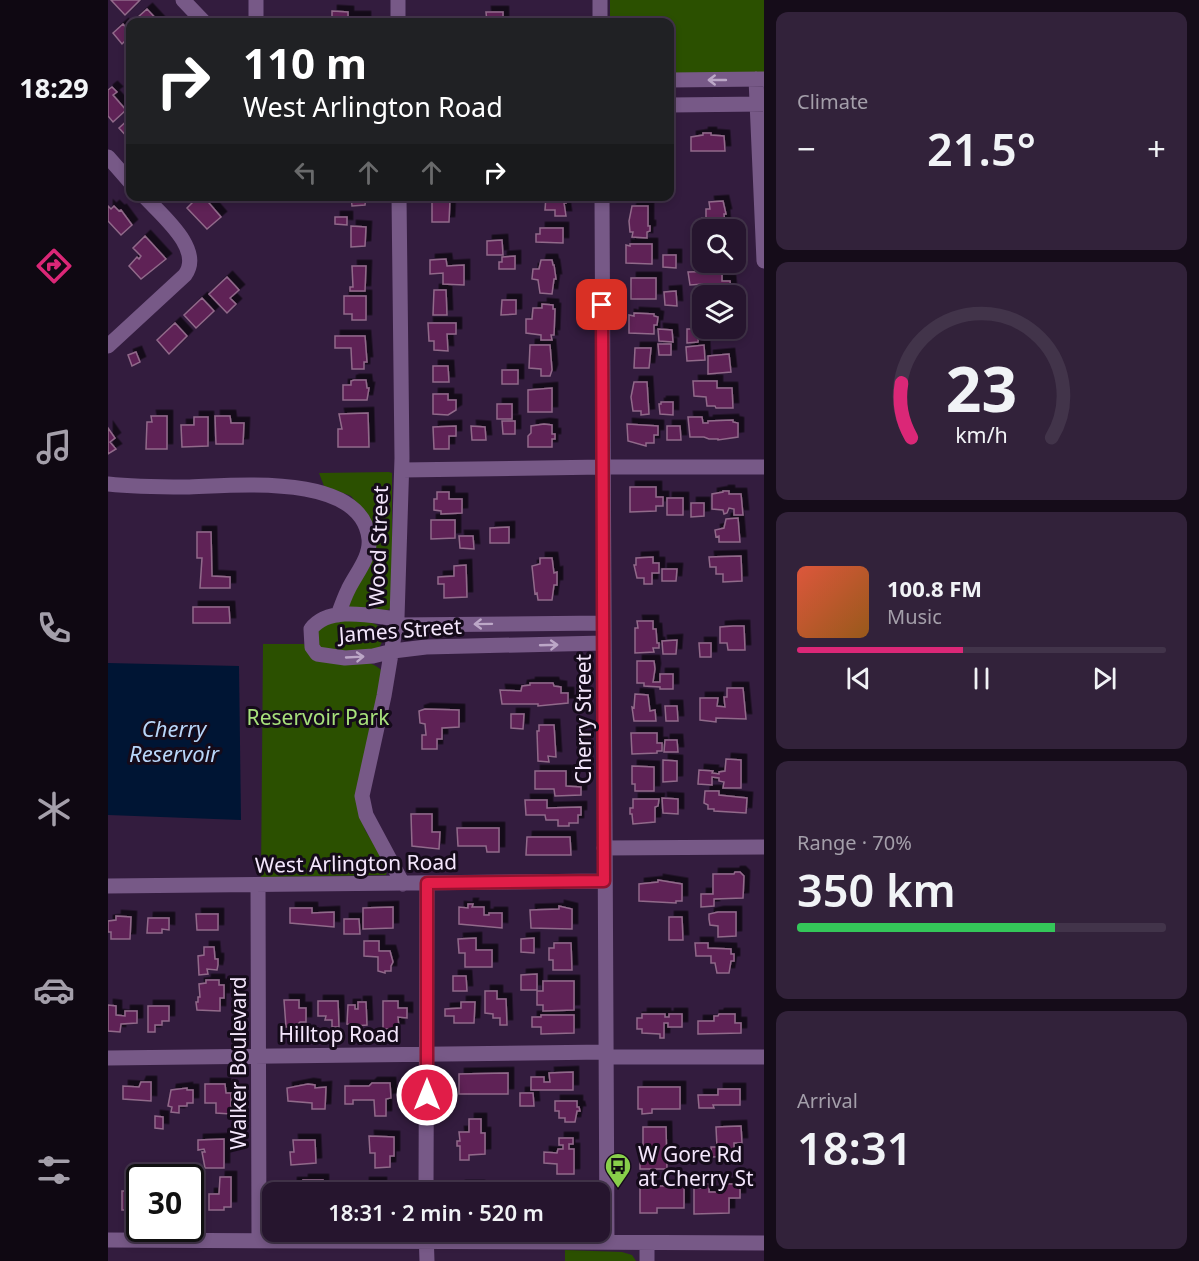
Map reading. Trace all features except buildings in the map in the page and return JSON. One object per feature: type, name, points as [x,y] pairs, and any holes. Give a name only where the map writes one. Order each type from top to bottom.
[{"type":"street","points":[[183,0],[200,18]]},
{"type":"street","points":[[256,0],[256,18]]},
{"type":"street","points":[[398,0],[398,18]]},
{"type":"street","points":[[600,0],[600,18]]},
{"type":"street","points":[[674,80],[760,79],[764,261]]},
{"type":"street","points":[[674,105],[760,104]]},
{"type":"street","points":[[108,157],[126,177]]},
{"type":"street","points":[[108,346],[185,275],[192,261],[189,250],[181,237],[149,201]]},
{"type":"street","name":"Wood Street","points":[[399,201],[402,470],[397,622],[362,796],[366,815],[404,884]]},
{"type":"street","name":"Cherry Street","points":[[602,201],[607,1182]]},
{"type":"street","points":[[402,470],[764,467]]},
{"type":"street","points":[[108,484],[165,487],[275,484],[314,490],[341,501],[356,512],[363,521],[369,540],[364,560],[338,615]]},
{"type":"street","name":"James Street","points":[[604,622],[397,622],[365,615],[338,615],[318,621],[311,629],[312,647],[317,654],[345,658],[426,647],[604,643]]},
{"type":"street","points":[[604,848],[764,847]]},
{"type":"street","name":"West Arlington Road","points":[[108,886],[604,881]]},
{"type":"street","points":[[426,1182],[427,883]]},
{"type":"street","name":"Walker Boulevard","points":[[258,885],[259,1240]]},
{"type":"street","name":"Hilltop Road","points":[[108,1058],[427,1054],[764,1057]]},
{"type":"street","points":[[108,1240],[262,1240]]},
{"type":"street","points":[[426,1242],[427,1261]]},
{"type":"street","points":[[610,1242],[764,1243]]},
{"type":"street","points":[[647,1242],[647,1261]]},
{"type":"green space","points":[[610,0],[764,0],[764,73],[674,74],[674,18],[610,18]]},
{"type":"green space","points":[[319,473],[392,473],[392,606],[388,610],[352,609],[349,606],[350,598],[368,569],[365,513],[351,496],[324,486]]},
{"type":"green space","points":[[344,620],[367,621],[377,625],[384,638],[379,648],[365,653],[319,648],[316,630],[319,626]]},
{"type":"green space","name":"Reservoir Park","points":[[263,644],[304,644],[307,651],[370,663],[383,672],[357,804],[365,830],[388,867],[386,875],[261,877]]},
{"type":"green space","points":[[565,1250],[622,1252],[632,1255],[636,1261],[565,1261]]},
{"type":"water","name":"Cherry Reservoir","points":[[108,663],[239,666],[241,820],[108,815]]},
{"type":"place","name":"W Gore Rd at Cherry St","points":[[618,1189]]},
{"type":"route","points":[[427,1095],[427,883],[604,881],[602,305]]}]
